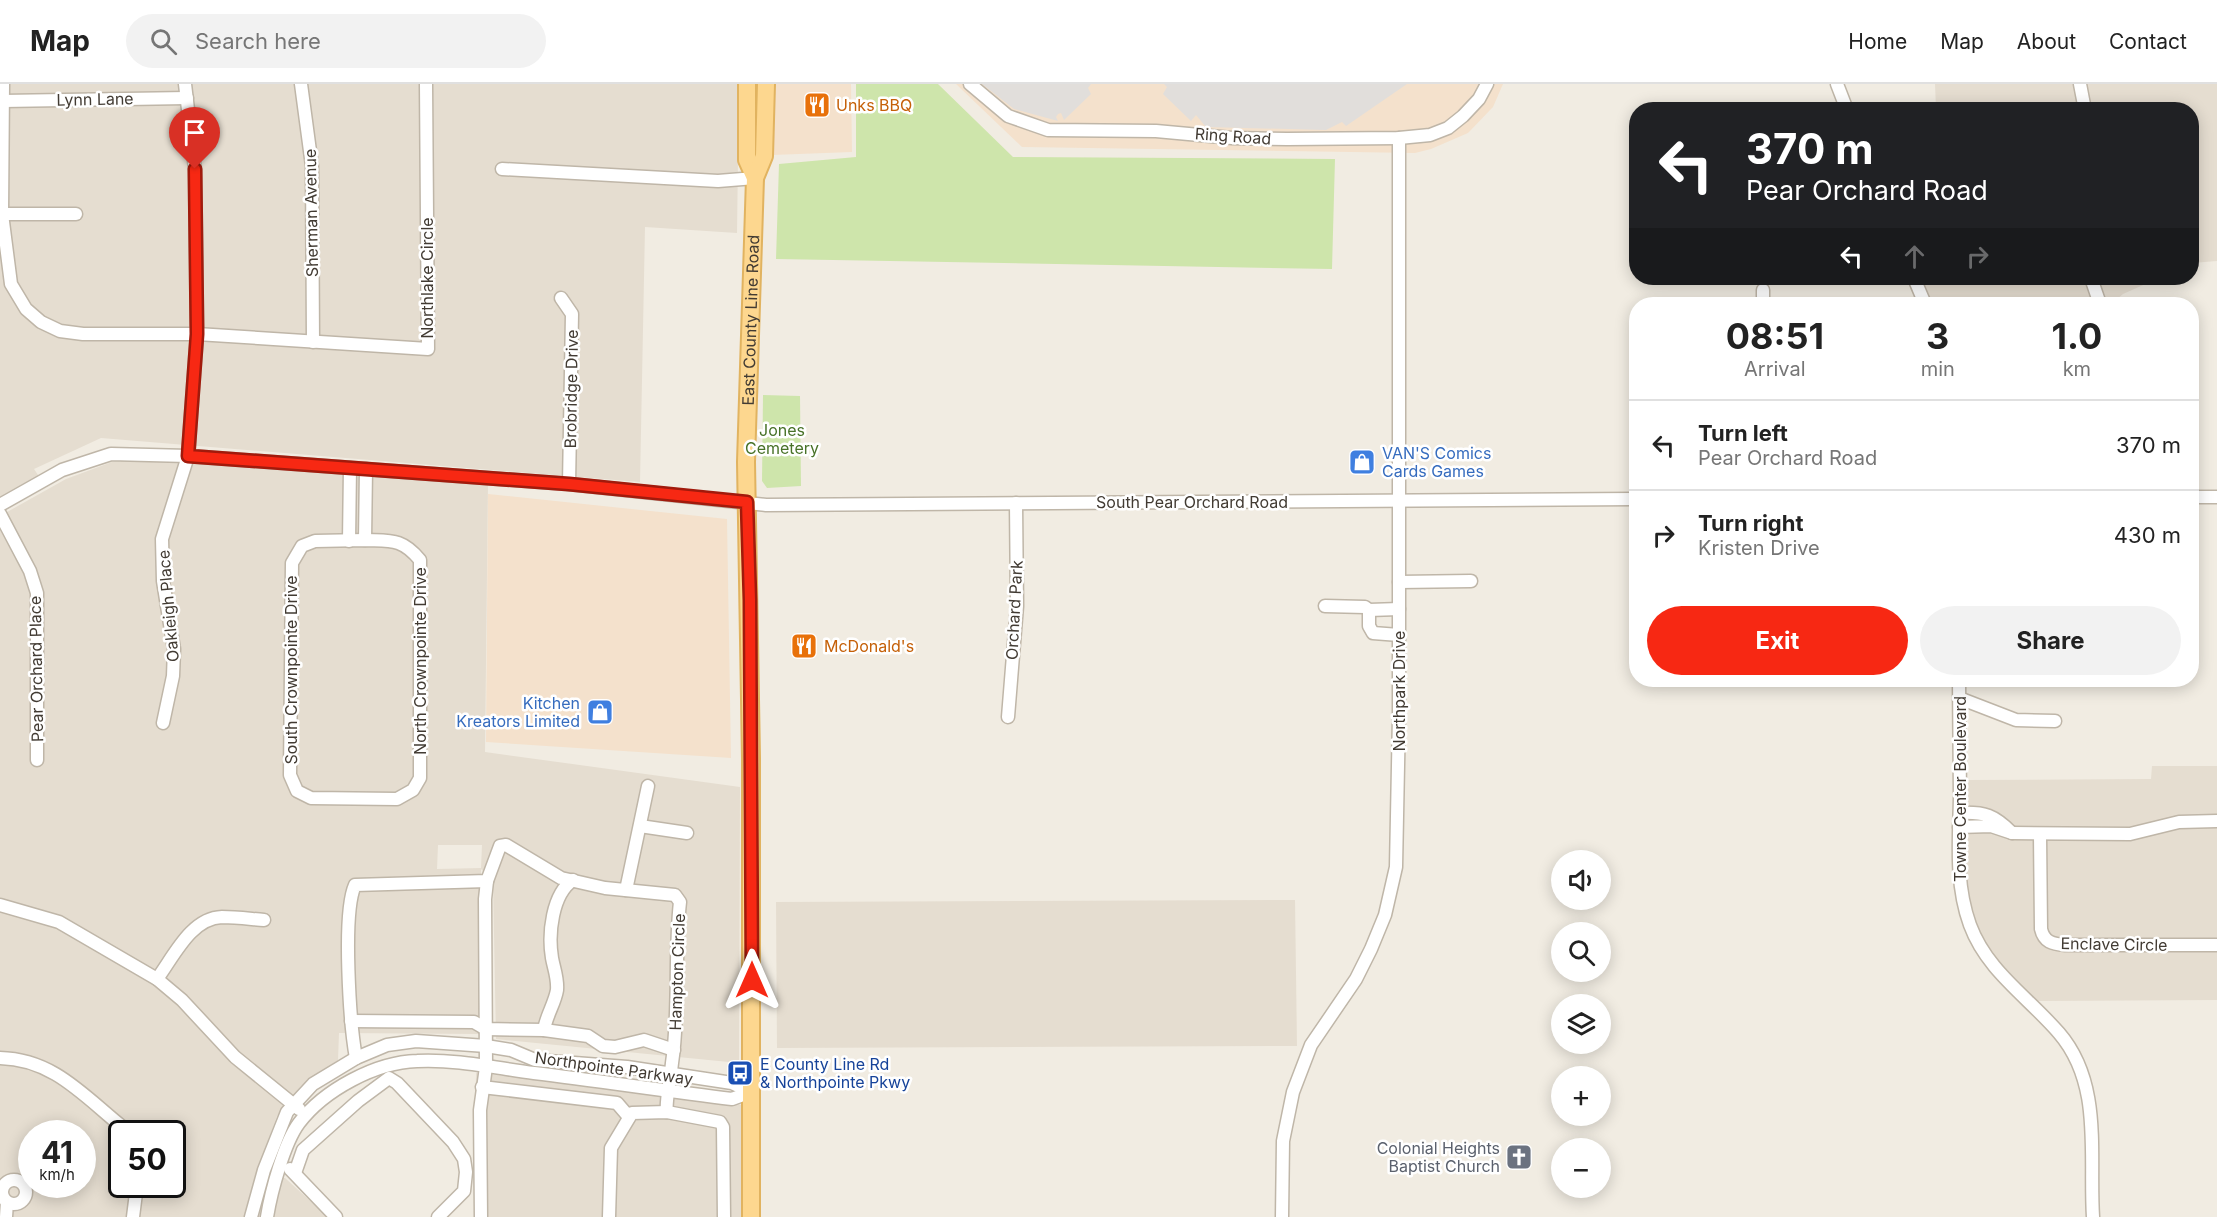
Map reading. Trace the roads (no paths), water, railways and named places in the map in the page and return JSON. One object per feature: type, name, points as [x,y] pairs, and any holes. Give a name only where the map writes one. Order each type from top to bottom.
[{"type":"main road","name":"East County Line Road","points":[[747,84],[747,160],[755,178]]},
{"type":"main road","name":"East County Line Road","points":[[751,1217],[750,600],[747,502],[755,178],[764,156],[766,84]]},
{"type":"street","name":"Northlake Circle","points":[[3,84],[2,214],[11,284],[26,309],[40,322],[60,331],[83,334],[197,334],[428,349],[426,84]]},
{"type":"street","name":"Oakleigh Place","points":[[163,723],[173,676],[174,649],[163,581],[162,539],[188,456],[197,334],[195,169],[185,84]]},
{"type":"street","name":"Sherman Avenue","points":[[301,84],[312,166],[313,342]]},
{"type":"street","name":"Ring Road","points":[[970,84],[1008,116],[1048,130],[1176,132],[1250,139],[1399,138],[1430,135],[1456,123],[1479,99],[1487,84]]},
{"type":"street","points":[[1837,84],[1844,102]]},
{"type":"street","points":[[2080,84],[2083,102]]},
{"type":"street","name":"Lynn Lane","points":[[3,101],[187,98]]},
{"type":"street","name":"Northpark Drive","points":[[1282,1217],[1283,1141],[1293,1092],[1311,1045],[1356,979],[1371,949],[1393,885],[1398,845],[1399,138]]},
{"type":"street","points":[[502,169],[718,181],[755,178]]},
{"type":"street","points":[[2,214],[76,214]]},
{"type":"street","points":[[1763,290],[1763,297]]},
{"type":"street","name":"Brobridge Drive","points":[[561,298],[573,314],[569,484]]},
{"type":"street","name":"South Pear Orchard Road","points":[[0,505],[63,470],[91,458],[111,454],[188,456],[569,484],[747,502],[1399,502],[1629,499]]},
{"type":"street","points":[[349,541],[350,468]]},
{"type":"street","points":[[365,540],[366,469]]},
{"type":"street","points":[[2199,497],[2217,497]]},
{"type":"street","name":"Orchard Park","points":[[1008,717],[1017,606],[1016,503]]},
{"type":"street","name":"Pear Orchard Place","points":[[0,514],[30,571],[37,593],[37,760]]},
{"type":"street","name":"South Crownpointe Drive","points":[[310,798],[297,791],[290,775],[292,563],[302,546],[315,541],[365,540]]},
{"type":"street","name":"North Crownpointe Drive","points":[[310,798],[397,800],[413,790],[420,778],[420,560],[410,547],[398,541],[365,540]]},
{"type":"street","points":[[1399,582],[1471,581]]},
{"type":"street","points":[[1325,606],[1365,607],[1369,610],[1399,609]]},
{"type":"street","points":[[1369,610],[1369,627],[1373,633],[1399,635]]},
{"type":"street","name":"Towne Center Boulevard","points":[[1959,687],[1960,890],[1977,942],[1998,973],[2060,1034],[2084,1078],[2091,1109],[2093,1217]]},
{"type":"street","points":[[1959,698],[2016,720],[2055,721]]},
{"type":"street","points":[[626,890],[648,786]]},
{"type":"street","points":[[1960,813],[1995,822],[2012,833],[2040,835],[2130,834],[2147,832],[2179,822],[2217,821]]},
{"type":"street","points":[[1959,827],[1995,822]]},
{"type":"street","points":[[640,826],[687,832]]},
{"type":"street","name":"Enclave Circle","points":[[2040,835],[2040,923],[2042,935],[2050,943],[2065,945],[2217,945]]},
{"type":"street","name":"Hampton Circle","points":[[488,881],[500,846],[506,844],[561,878],[626,890],[675,895],[680,902],[674,1050],[670,1090],[665,1105],[667,1112]]},
{"type":"street","points":[[544,1030],[556,993],[557,981],[551,955],[556,903],[563,887],[573,880]]},
{"type":"street","points":[[356,1058],[351,1021],[348,914],[355,885],[488,881],[485,899],[486,1067],[482,1087],[481,1217]]},
{"type":"street","points":[[0,904],[59,922],[157,979],[182,1000],[235,1057],[307,1115]]},
{"type":"street","points":[[157,979],[194,928],[206,920],[221,917],[264,920]]},
{"type":"street","points":[[351,1021],[474,1022],[486,1029],[544,1030],[588,1036],[603,1046],[615,1047],[644,1040],[674,1050]]},
{"type":"street","name":"Northpointe Parkway","points":[[251,1217],[264,1170],[286,1112],[313,1084],[356,1058],[381,1047],[416,1041],[486,1046],[511,1050],[535,1060],[592,1062],[732,1083],[751,1092]]},
{"type":"street","points":[[381,1047],[386,1065]]},
{"type":"street","points":[[0,1058],[28,1062],[51,1069],[114,1120]]},
{"type":"street","name":"Northpointe Parkway","points":[[267,1217],[290,1139],[307,1115],[327,1096],[361,1074],[386,1065],[429,1061],[732,1099],[751,1092]]},
{"type":"street","points":[[295,1173],[303,1150],[358,1101],[389,1078],[397,1083],[445,1134],[464,1159],[466,1172],[464,1191],[438,1217]]},
{"type":"street","points":[[482,1087],[617,1103],[629,1117]]},
{"type":"street","points":[[609,1217],[611,1148],[632,1113],[667,1112],[720,1122],[723,1128],[724,1217]]},
{"type":"street","points":[[280,1169],[290,1169],[295,1173],[336,1217]]},
{"type":"street","points":[[133,1217],[135,1198]]},
{"type":"street","points":[[6,1217],[13,1202],[18,1217]]},
{"type":"place","name":"Unks BBQ","points":[[817,105]]},
{"type":"place","name":"VAN'S Comics Cards Games","points":[[1362,462]]},
{"type":"place","name":"McDonald's","points":[[804,646]]},
{"type":"place","name":"Kitchen Kreators Limited","points":[[600,712]]},
{"type":"place","name":"E County Line Rd & Northpointe Pkwy","points":[[740,1073]]},
{"type":"place","name":"Colonial Heights Baptist Church","points":[[1519,1157]]},
{"type":"park label","name":"Jones Cemetery","points":[[782,439]]}]
